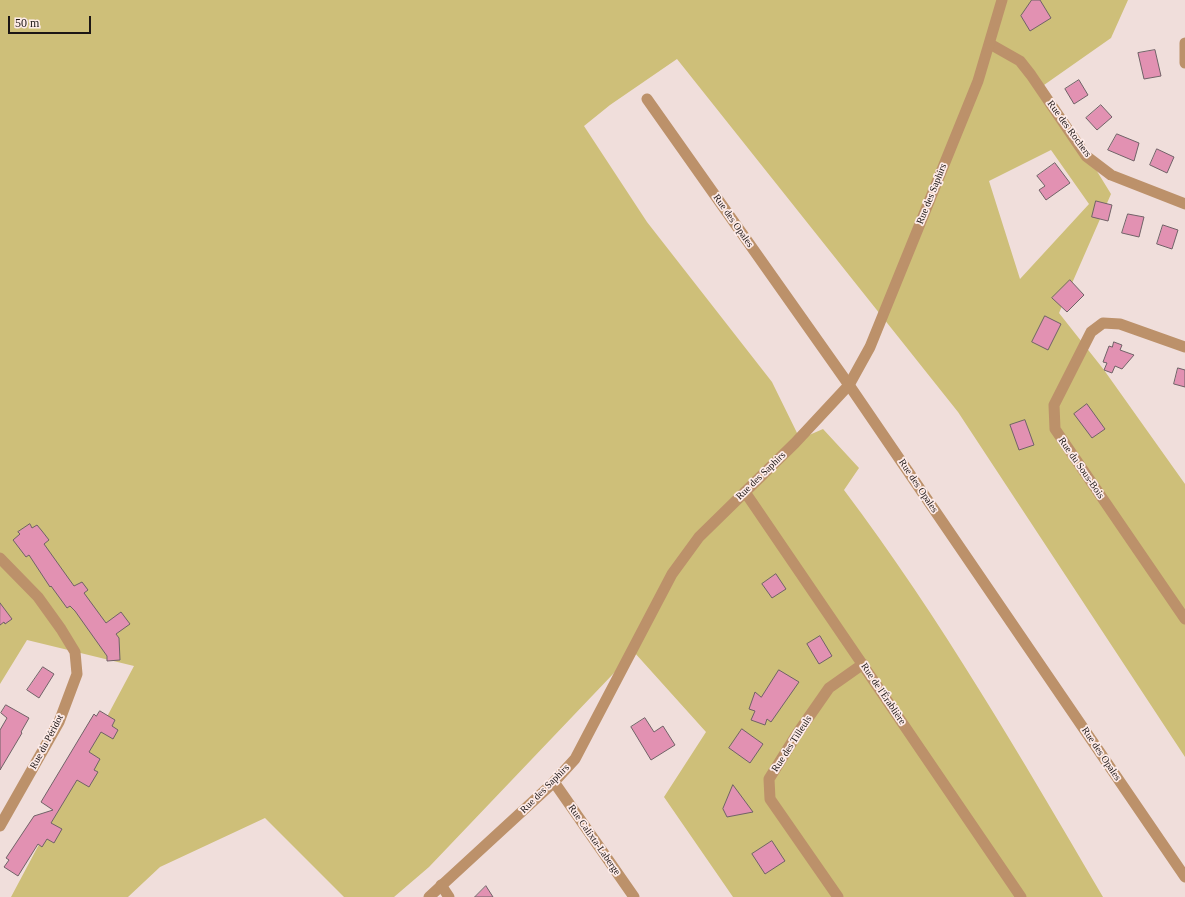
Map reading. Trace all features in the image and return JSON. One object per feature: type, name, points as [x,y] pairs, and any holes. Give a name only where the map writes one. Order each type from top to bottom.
[{"type":"street","name":"Rue des Saphirs","points":[[429,897],[554,782],[575,759],[672,574],[698,537],[745,492],[849,385],[870,348],[978,81],[1002,0]]},
{"type":"street","points":[[1185,43],[1185,63]]},
{"type":"street","name":"Rue des Rochers","points":[[990,44],[1020,61],[1086,156],[1111,175],[1185,204]]},
{"type":"street","name":"Rue des Opales","points":[[647,99],[849,385],[1185,877]]},
{"type":"street","name":"Rue du Sous-Bois","points":[[1185,347],[1120,324],[1103,323],[1091,332],[1054,405],[1054,429],[1185,619]]},
{"type":"street","name":"Rue de l'Érablière","points":[[745,492],[1021,897]]},
{"type":"street","name":"Rue du Péridot","points":[[0,826],[59,722],[77,674],[75,652],[61,629],[38,597],[2,564]]},
{"type":"street","name":"Rue des Tilleuls","points":[[838,897],[770,799],[769,779],[797,734],[829,688],[863,664]]},
{"type":"street","name":"Rue Calixta-Laberge","points":[[554,782],[634,897]]},
{"type":"street","points":[[441,885],[449,897]]},
{"type":"shaded area","points":[[0,0],[1128,0],[1111,38],[1044,85],[1111,194],[1059,313],[1104,370],[1185,484],[1185,757],[958,412],[677,59],[610,105],[584,126],[647,222],[772,382],[800,439],[823,429],[859,468],[844,490],[914,588],[979,689],[1042,792],[1103,897],[733,897],[664,797],[706,732],[634,652],[429,867],[394,897],[344,897],[265,818],[160,867],[128,897],[11,897],[134,666],[27,640],[0,684]],"holes":[[[1051,150],[1089,204],[1020,279],[989,181]]]},
{"type":"building","points":[[1032,0],[1040,0],[1051,18],[1030,31],[1021,16]]},
{"type":"building","points":[[1155,50],[1161,76],[1144,79],[1138,53]]},
{"type":"building","points":[[1079,80],[1088,95],[1074,104],[1065,89]]},
{"type":"building","points":[[1101,105],[1112,117],[1097,130],[1086,118]]},
{"type":"building","points":[[1117,134],[1139,143],[1134,161],[1108,150]]},
{"type":"building","points":[[1157,149],[1174,157],[1167,173],[1150,165]]},
{"type":"building","points":[[1055,163],[1070,183],[1046,200],[1039,190],[1045,186],[1037,176]]},
{"type":"building","points":[[1096,201],[1112,205],[1108,221],[1092,217]]},
{"type":"building","points":[[1128,214],[1144,217],[1139,237],[1122,233]]},
{"type":"building","points":[[1163,225],[1178,230],[1172,249],[1157,244]]},
{"type":"building","points":[[1070,280],[1084,295],[1067,312],[1052,298]]},
{"type":"building","points":[[1045,316],[1061,324],[1048,350],[1032,342]]},
{"type":"building","points":[[1114,342],[1122,345],[1120,350],[1134,355],[1122,369],[1115,366],[1112,373],[1104,370],[1107,363],[1103,362],[1109,346],[1112,347]]},
{"type":"building","points":[[1178,368],[1185,370],[1185,387],[1174,384]]},
{"type":"building","points":[[1087,404],[1105,429],[1092,438],[1074,414]]},
{"type":"building","points":[[1025,420],[1034,445],[1019,450],[1010,425]]},
{"type":"building","points":[[30,524],[32,528],[37,525],[49,540],[44,544],[74,586],[82,582],[88,590],[84,593],[106,623],[121,612],[130,624],[116,634],[119,638],[120,660],[107,661],[107,656],[75,611],[70,606],[67,608],[51,586],[50,587],[29,555],[26,557],[13,540],[20,534],[18,532]]},
{"type":"building","points":[[776,574],[786,589],[772,598],[762,584]]},
{"type":"building","points":[[0,603],[12,619],[5,624],[4,622],[0,625]]},
{"type":"building","points":[[820,636],[832,656],[819,664],[807,644]]},
{"type":"building","points":[[43,667],[54,674],[39,698],[27,690]]},
{"type":"building","points":[[779,670],[799,682],[771,722],[767,719],[765,725],[751,720],[755,711],[749,709],[755,692],[761,697]]},
{"type":"building","points":[[6,705],[29,718],[0,770],[0,730],[7,718],[1,713]]},
{"type":"building","points":[[100,711],[115,720],[112,726],[118,730],[113,739],[101,732],[89,752],[100,759],[94,770],[98,772],[89,787],[77,780],[51,823],[62,829],[54,843],[47,839],[42,847],[38,844],[18,876],[4,867],[9,860],[6,858],[34,816],[53,810],[41,802],[94,714],[96,716]]},
{"type":"building","points":[[645,718],[654,732],[663,726],[675,745],[651,760],[631,727]]},
{"type":"building","points":[[742,729],[763,744],[750,763],[729,748]]},
{"type":"building","points":[[733,785],[753,812],[727,817],[723,809]]},
{"type":"building","points":[[772,841],[785,861],[765,874],[752,854]]},
{"type":"building","points":[[486,886],[493,897],[475,897]]}]
